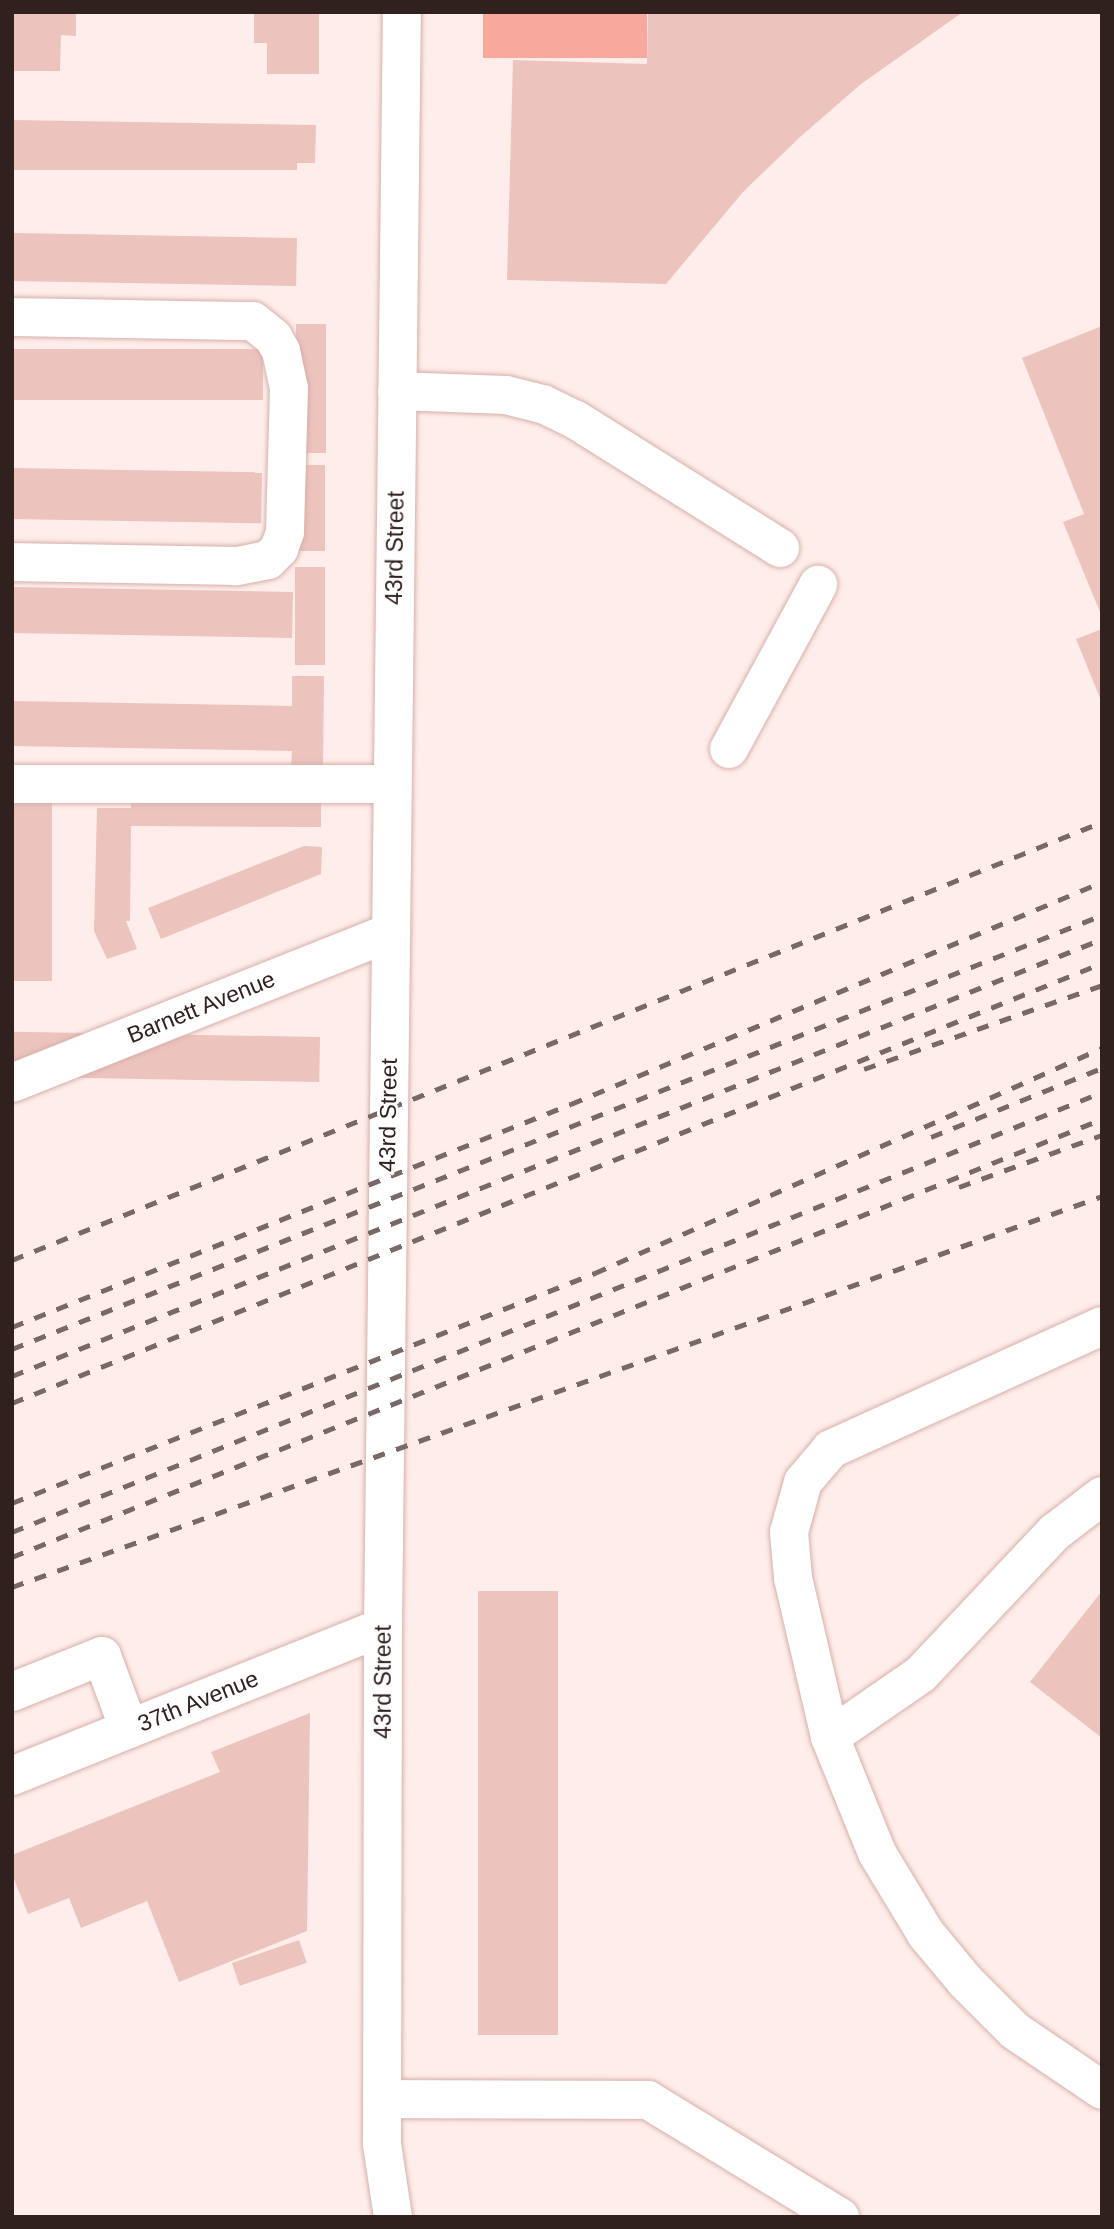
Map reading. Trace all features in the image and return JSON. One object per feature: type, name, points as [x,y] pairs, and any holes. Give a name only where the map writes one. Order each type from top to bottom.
[{"type":"street","name":"43rd Street","points":[[393,2217],[384,2174],[382,2098],[383,1627],[402,12]]},
{"type":"street","points":[[12,317],[253,321],[272,337],[281,351],[289,388],[285,532],[279,549],[268,560],[236,566],[12,562]]},
{"type":"street","points":[[397,391],[506,395],[543,404],[576,420],[780,548]]},
{"type":"street","points":[[729,749],[818,584]]},
{"type":"street","points":[[12,784],[392,784]]},
{"type":"street","name":"Barnett Avenue","points":[[12,1083],[391,932]]},
{"type":"street","points":[[1102,1326],[831,1449],[810,1469],[790,1514],[789,1555],[830,1737],[872,1842],[926,1934],[1015,2031],[1102,2090]]},
{"type":"street","points":[[830,1737],[921,1674],[1055,1532],[1102,1496]]},
{"type":"street","name":"37th Avenue","points":[[12,1776],[383,1627]]},
{"type":"street","points":[[12,1692],[102,1656],[129,1729]]},
{"type":"street","points":[[382,2098],[649,2100],[840,2217]]},
{"type":"shaded area","points":[[483,12],[647,12],[647,58],[483,58]]},
{"type":"building","points":[[12,12],[76,14],[76,36],[61,35],[60,71],[12,71]]},
{"type":"building","points":[[254,12],[319,12],[319,74],[267,74],[267,43],[254,43]]},
{"type":"building","points":[[648,12],[963,12],[861,84],[800,137],[743,192],[666,284],[507,280],[513,60],[647,64]]},
{"type":"building","points":[[12,120],[316,125],[315,163],[297,163],[297,170],[12,170]]},
{"type":"building","points":[[12,233],[297,238],[296,286],[12,281]]},
{"type":"building","points":[[296,324],[326,324],[326,453],[296,453]]},
{"type":"building","points":[[1102,326],[1102,617],[1063,522],[1084,514],[1022,358]]},
{"type":"building","points":[[12,349],[263,349],[263,400],[12,400]]},
{"type":"building","points":[[295,465],[325,465],[325,551],[295,551]]},
{"type":"building","points":[[12,468],[262,472],[261,523],[12,519]]},
{"type":"building","points":[[295,567],[325,567],[325,665],[295,665]]},
{"type":"building","points":[[12,587],[293,592],[292,638],[12,633]]},
{"type":"building","points":[[1102,629],[1102,703],[1076,639]]},
{"type":"building","points":[[292,676],[324,676],[323,769],[291,768],[292,751],[12,746],[12,701],[292,706]]},
{"type":"building","points":[[131,792],[321,793],[321,827],[131,826],[130,921],[126,921],[137,949],[107,959],[94,931],[97,808],[131,808]]},
{"type":"building","points":[[12,798],[52,798],[52,981],[12,981]]},
{"type":"building","points":[[304,846],[322,847],[321,874],[161,939],[148,908]]},
{"type":"building","points":[[12,1032],[320,1037],[319,1082],[12,1077]]},
{"type":"building","points":[[478,1591],[558,1591],[558,2035],[478,2035]]},
{"type":"building","points":[[1102,1591],[1102,1738],[1030,1682]]},
{"type":"building","points":[[310,1713],[307,1931],[179,1982],[147,1901],[81,1928],[69,1898],[28,1914],[12,1874],[12,1855],[220,1772],[211,1752]]},
{"type":"building","points":[[299,1940],[307,1963],[240,1986],[232,1963]]},
{"type":"railway","points":[[12,1260],[1102,822]]},
{"type":"railway","points":[[12,1327],[571,1104],[1102,882]]},
{"type":"railway","points":[[12,1349],[1102,915]]},
{"type":"railway","points":[[12,1376],[1102,939]]},
{"type":"railway","points":[[12,1403],[1102,963]]},
{"type":"railway","points":[[864,1069],[1102,985]]},
{"type":"railway","points":[[12,1503],[595,1273],[1102,1048]]},
{"type":"railway","points":[[931,1137],[1102,1068]]},
{"type":"railway","points":[[12,1532],[1102,1092]]},
{"type":"railway","points":[[12,1557],[1102,1119]]},
{"type":"railway","points":[[959,1187],[1102,1135]]},
{"type":"railway","points":[[12,1587],[1102,1196]]}]
